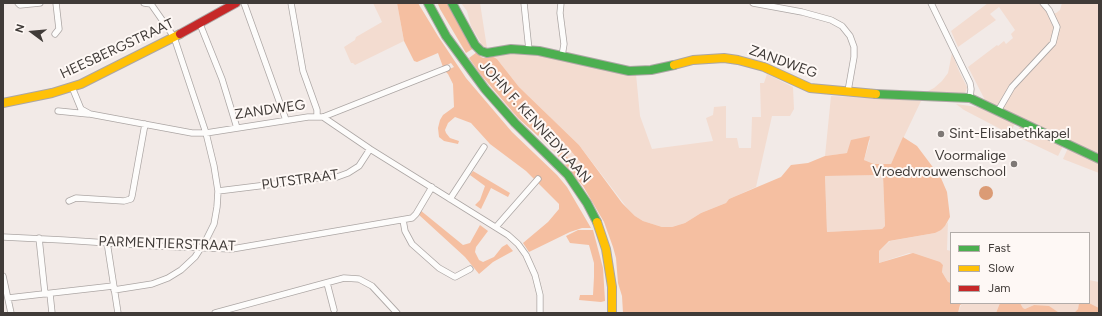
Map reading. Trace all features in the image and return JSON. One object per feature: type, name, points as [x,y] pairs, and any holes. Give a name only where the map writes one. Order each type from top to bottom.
[{"type":"street","points":[[18,3],[20,5],[40,3]]},
{"type":"street","points":[[55,34],[59,29],[56,3]]},
{"type":"street","points":[[8,298],[152,284],[168,278],[188,264],[201,248],[210,233],[214,224],[218,191],[206,133],[174,38],[150,4],[144,3]]},
{"type":"street","name":"HEESBERGSTRAAT","points":[[3,103],[52,93],[72,87],[98,76],[174,38],[236,3]]},
{"type":"street","points":[[244,3],[286,120]]},
{"type":"street","points":[[291,3],[303,71],[317,110],[317,117]]},
{"type":"street","name":"JOHN F. KENNEDYLAAN","points":[[429,3],[446,36],[484,89],[515,123],[568,175],[584,198],[597,222],[606,249],[612,286],[612,313]]},
{"type":"street","name":"ZANDWEG","points":[[452,3],[475,45],[481,51],[487,53],[511,49],[529,50],[629,71],[651,70],[700,59],[724,58],[764,67],[805,86],[914,96],[970,98],[1099,159]]},
{"type":"street","points":[[524,3],[529,50]]},
{"type":"street","points":[[561,3],[560,13],[564,44],[562,56]]},
{"type":"street","points":[[753,3],[773,5],[831,20],[846,31],[853,42],[854,52],[848,91]]},
{"type":"street","points":[[931,3],[970,83],[970,98]]},
{"type":"street","points":[[998,111],[1012,88],[1053,43],[1057,27],[1049,10],[1043,3]]},
{"type":"street","points":[[200,24],[222,79],[237,128]]},
{"type":"street","name":"ZANDWEG","points":[[58,111],[90,114],[192,133],[206,133],[286,120],[323,117],[447,68]]},
{"type":"street","points":[[72,87],[80,109],[90,114]]},
{"type":"street","points":[[323,117],[370,149],[496,226],[518,244],[526,255],[535,274],[540,295],[540,313]]},
{"type":"street","points":[[69,201],[76,198],[124,201],[130,199],[132,196],[145,124]]},
{"type":"street","points":[[450,199],[484,147]]},
{"type":"street","name":"PUTSTRAAT","points":[[218,191],[308,180],[312,177],[336,177],[348,173],[359,166],[370,149]]},
{"type":"street","points":[[496,226],[538,179]]},
{"type":"street","name":"PARMENTIERSTRAAT","points":[[3,237],[232,249],[412,218],[432,187]]},
{"type":"street","points":[[403,220],[405,231],[412,244],[439,268],[455,277],[470,269]]},
{"type":"street","points":[[39,238],[52,313]]},
{"type":"street","points":[[108,242],[118,313]]},
{"type":"street","points":[[3,276],[5,291],[12,313]]},
{"type":"street","points":[[215,313],[344,278],[364,281],[372,286],[397,313]]},
{"type":"street","points":[[327,283],[334,310]]},
{"type":"shaded area","points":[[373,3],[397,3],[404,41],[355,65],[351,63],[344,47],[355,40],[356,37],[382,22]]},
{"type":"shaded area","points":[[397,3],[418,3],[466,78],[512,132],[557,175],[567,187],[591,228],[582,228],[570,232],[529,252],[523,243],[548,222],[559,209],[559,204],[526,171],[490,144],[471,123],[455,117],[448,123],[445,130],[446,133],[450,138],[459,141],[458,144],[444,141],[439,137],[438,128],[440,120],[443,115],[454,107],[453,84],[445,71],[454,67],[451,63],[443,67],[438,53],[417,62],[414,61],[404,41]]},
{"type":"shaded area","points":[[461,3],[480,3],[487,48],[482,45],[471,26],[467,11]]},
{"type":"shaded area","points":[[988,3],[1038,3],[1050,14],[1056,13],[1060,10],[1062,3],[1099,3],[1099,155],[986,102],[968,67],[997,45],[998,46],[1004,41],[1006,44],[1013,38],[1011,34],[1015,30],[999,7],[990,14],[996,20],[958,47],[951,31]]},
{"type":"shaded area","points":[[438,4],[447,4],[451,8],[474,48],[466,53],[440,9]]},
{"type":"shaded area","points":[[477,52],[481,57],[484,58],[492,56],[497,59],[519,87],[579,145],[622,203],[635,216],[643,221],[662,227],[672,227],[685,223],[701,213],[726,203],[729,199],[781,177],[791,165],[808,163],[825,156],[847,153],[851,140],[870,136],[864,160],[874,164],[891,164],[903,137],[917,146],[941,178],[947,192],[950,217],[945,226],[935,233],[889,241],[879,251],[879,263],[913,253],[940,262],[943,265],[942,272],[950,283],[950,304],[962,304],[960,305],[958,313],[623,313],[616,258],[604,222],[583,186],[557,155],[561,152],[564,153],[578,170],[585,171],[583,165],[566,145],[549,132],[543,130],[538,136],[518,118],[481,75],[469,58]],"holes":[[[883,175],[885,226],[882,229],[827,232],[825,176]]]},
{"type":"shaded area","points":[[534,52],[636,74],[640,116],[652,149],[713,141],[706,118],[713,115],[714,107],[726,106],[726,138],[737,138],[739,148],[751,148],[752,117],[761,117],[760,83],[764,83],[767,74],[793,87],[794,109],[790,116],[772,116],[756,187],[729,199],[726,203],[701,213],[685,223],[672,227],[662,227],[643,221],[628,209],[579,145],[519,87],[497,59],[492,56],[506,53]]},
{"type":"shaded area","points":[[952,53],[967,87],[963,96],[922,94],[934,88],[948,73]]},
{"type":"shaded area","points":[[831,96],[921,101],[891,164],[874,164],[864,160],[870,140],[847,153],[825,156]]},
{"type":"shaded area","points":[[956,104],[977,107],[1015,123],[1010,134],[964,110]]},
{"type":"shaded area","points":[[1020,126],[1063,146],[1058,156],[1016,136]]},
{"type":"shaded area","points":[[543,130],[549,132],[566,145],[576,155],[585,171],[578,170],[564,153],[559,152],[557,155],[538,136]]},
{"type":"shaded area","points":[[1068,148],[1099,163],[1099,173],[1063,159]]},
{"type":"shaded area","points":[[473,171],[510,193],[508,197],[491,188],[481,209],[475,205],[480,200],[485,186],[470,175]]},
{"type":"shaded area","points":[[883,175],[885,226],[882,229],[827,232],[825,176]]},
{"type":"shaded area","points":[[983,186],[989,186],[993,190],[993,196],[989,200],[983,200],[979,196],[979,190]]},
{"type":"shaded area","points":[[420,210],[463,245],[470,243],[480,225],[488,231],[476,247],[475,252],[479,260],[483,262],[494,257],[502,247],[507,244],[513,251],[493,262],[479,274],[465,257],[418,214]]},
{"type":"shaded area","points":[[948,222],[947,250],[950,251],[950,283],[942,272],[943,265],[909,253],[879,263],[879,251],[890,241],[935,233]]},
{"type":"shaded area","points":[[578,230],[593,230],[603,268],[605,301],[579,300],[580,295],[593,295],[594,263],[589,245],[570,243],[566,236]]},
{"type":"shaded area","points":[[1090,280],[1099,282],[1099,308],[1090,304]]},
{"type":"shaded area","points":[[1000,304],[996,313],[958,313],[961,305]]},
{"type":"shaded area","points":[[1000,304],[1021,304],[1025,309],[1034,305],[1049,306],[1058,312],[1068,313],[996,313]]},
{"type":"shaded area","points":[[1021,304],[1079,304],[1078,309],[1074,313],[1058,312],[1049,307],[1034,305],[1025,309]]},
{"type":"shaded area","points":[[1079,304],[1090,304],[1099,308],[1099,313],[1074,313],[1078,309]]},
{"type":"traffic: fast","points":[[428,3],[446,36],[485,89],[515,123],[568,175],[587,203],[597,222]]},
{"type":"traffic: fast","points":[[452,3],[475,45],[481,51],[487,53],[511,49],[539,51],[629,71],[651,70],[674,65]]},
{"type":"traffic: fast","points":[[876,94],[970,98],[1099,159]]},
{"type":"traffic: slow","points":[[3,103],[52,93],[81,84],[180,34]]},
{"type":"traffic: slow","points":[[674,65],[693,60],[724,58],[738,60],[764,67],[810,88],[876,94]]},
{"type":"traffic: slow","points":[[597,222],[606,249],[612,287],[612,313]]},
{"type":"traffic: jam","points":[[180,34],[236,3]]},
{"type":"place","name":"Sint-Elisabethkapel","points":[[941,134]]},
{"type":"place","name":"Voormalige Vroedvrouwenschool","points":[[1014,164]]}]
